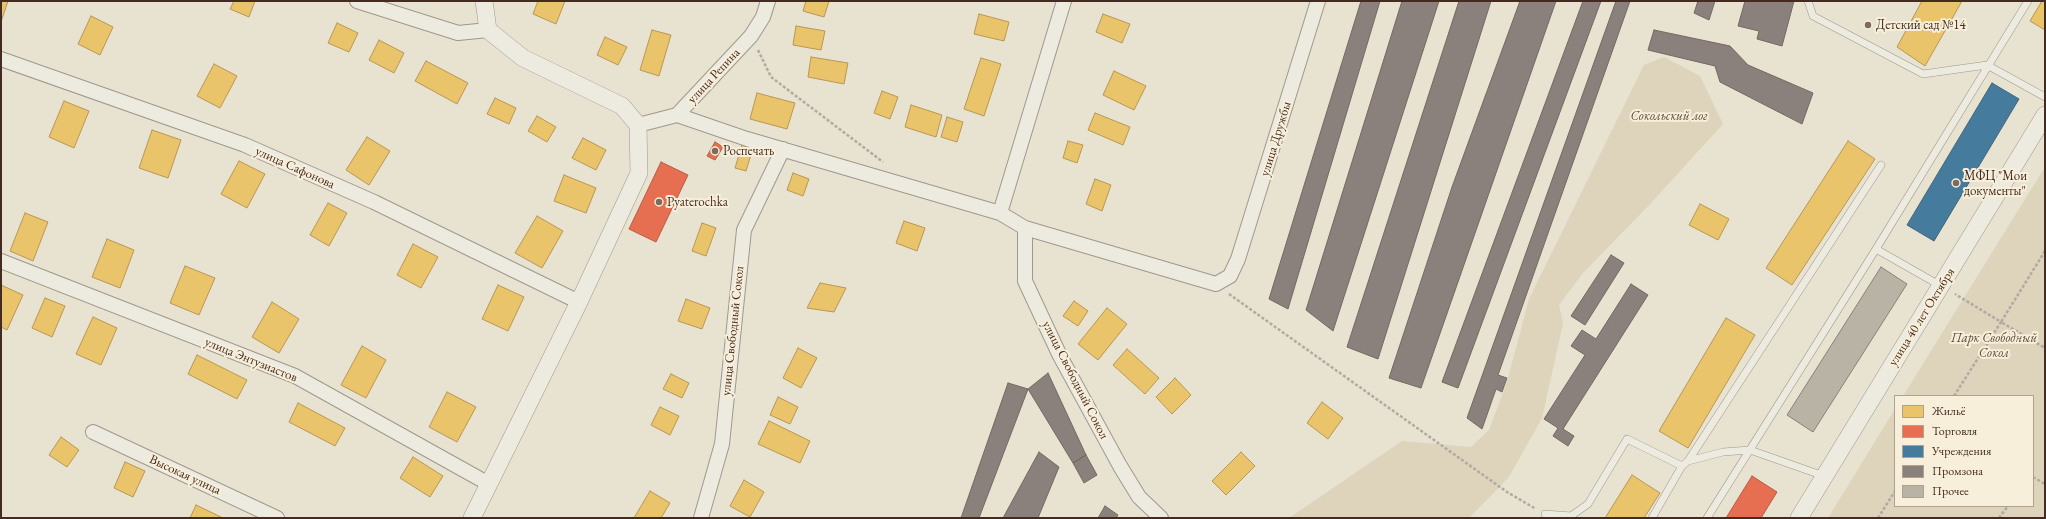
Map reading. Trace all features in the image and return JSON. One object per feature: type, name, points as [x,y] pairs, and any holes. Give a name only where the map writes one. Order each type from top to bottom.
[{"type":"street","points":[[357,1],[458,33],[488,30]]},
{"type":"street","points":[[472,518],[579,302],[639,173],[638,125],[622,106],[523,58],[488,30],[484,1]]},
{"type":"street","name":"улица Репина","points":[[638,125],[677,115],[751,36],[763,17],[768,1]]},
{"type":"street","points":[[1000,213],[1064,1]]},
{"type":"street","name":"улица Дружбы","points":[[1216,284],[1230,276],[1238,259],[1318,1]]},
{"type":"street","name":"улица Сафонова","points":[[1,59],[245,145],[374,202],[579,302]]},
{"type":"street","points":[[677,115],[783,150],[1000,213],[1025,228],[1216,284]]},
{"type":"street","name":"улица 40 лет Октября","points":[[1798,518],[2045,115]]},
{"type":"street","name":"улица Свободный Сокол","points":[[701,518],[722,444],[744,230],[783,150]]},
{"type":"street","name":"улица Свободный Сокол","points":[[1025,228],[1025,281],[1060,356],[1139,498],[1161,518]]},
{"type":"street","name":"улица Энтузиастов","points":[[1,261],[296,376],[489,484]]},
{"type":"street","name":"Высокая улица","points":[[93,432],[278,518]]},
{"type":"lane","points":[[1808,1],[1813,16],[1923,74],[1987,65],[2045,98]]},
{"type":"lane","points":[[1707,518],[1876,249],[1987,65],[2028,1]]},
{"type":"lane","points":[[1652,518],[1685,463],[1881,166]]},
{"type":"lane","points":[[1876,249],[1941,286]]},
{"type":"lane","points":[[1547,516],[1571,516],[1588,504],[1627,439],[1685,463],[1723,452],[1750,450],[1824,476]]},
{"type":"path","points":[[751,36],[770,77],[888,166]]},
{"type":"path","points":[[1955,395],[2045,251]]},
{"type":"path","points":[[1216,284],[1507,492],[1547,516]]},
{"type":"path","points":[[1941,286],[2045,348]]},
{"type":"path","points":[[2034,478],[2045,484]]},
{"type":"path","points":[[1878,518],[1894,492]]},
{"type":"path","points":[[1999,518],[2007,507]]},
{"type":"green space","name":"Сокольский лог","points":[[1664,57],[1700,76],[1723,124],[1651,203],[1583,273],[1559,305],[1563,323],[1542,418],[1509,477],[1469,518],[1289,518],[1402,441],[1471,447],[1489,430],[1507,382],[1529,299],[1644,65]]},
{"type":"green space","name":"Парк Свободный Сокол","points":[[2045,167],[2045,518],[1828,518],[1894,411],[1894,507],[2034,507],[2034,395],[1904,395]]},
{"type":"building: Жильё","points":[[1,1],[8,1],[1,22]]},
{"type":"building: Жильё","points":[[234,1],[255,1],[249,17],[230,9]]},
{"type":"building: Жильё","points":[[538,1],[565,1],[556,24],[533,14]]},
{"type":"building: Жильё","points":[[806,1],[829,1],[824,17],[803,11]]},
{"type":"building: Жильё","points":[[1922,1],[1962,1],[1925,66],[1897,47]]},
{"type":"building: Жильё","points":[[2042,1],[2045,1],[2045,30],[2030,21]]},
{"type":"building: Жильё","points":[[979,14],[1009,22],[1004,41],[974,34]]},
{"type":"building: Жильё","points":[[1103,14],[1130,24],[1122,43],[1096,32]]},
{"type":"building: Жильё","points":[[91,16],[113,27],[100,55],[78,44]]},
{"type":"building: Жильё","points":[[337,23],[358,33],[349,52],[328,43]]},
{"type":"building: Жильё","points":[[796,26],[825,31],[821,50],[793,45]]},
{"type":"building: Жильё","points":[[652,30],[671,35],[659,76],[640,70]]},
{"type":"building: Жильё","points":[[605,37],[627,47],[618,65],[597,55]]},
{"type":"building: Жильё","points":[[379,40],[404,53],[394,73],[369,60]]},
{"type":"building: Жильё","points":[[811,57],[848,63],[844,84],[808,77]]},
{"type":"building: Жильё","points":[[981,58],[1001,64],[984,116],[964,109]]},
{"type":"building: Жильё","points":[[426,61],[468,83],[457,104],[415,81]]},
{"type":"building: Жильё","points":[[214,64],[237,76],[220,108],[197,96]]},
{"type":"building: Жильё","points":[[1114,71],[1146,86],[1134,110],[1103,95]]},
{"type":"building: Жильё","points":[[882,91],[898,97],[890,119],[874,113]]},
{"type":"building: Жильё","points":[[757,93],[795,103],[787,129],[750,119]]},
{"type":"building: Жильё","points":[[495,98],[516,108],[509,124],[487,114]]},
{"type":"building: Жильё","points":[[64,101],[89,111],[74,148],[49,137]]},
{"type":"building: Жильё","points":[[911,105],[942,115],[936,137],[905,127]]},
{"type":"building: Жильё","points":[[1095,113],[1130,127],[1123,145],[1088,130]]},
{"type":"building: Жильё","points":[[537,116],[556,127],[547,142],[528,131]]},
{"type":"building: Жильё","points":[[947,117],[963,122],[957,142],[941,137]]},
{"type":"building: Жильё","points":[[152,130],[181,140],[168,178],[139,168]]},
{"type":"building: Жильё","points":[[367,137],[390,151],[369,185],[346,170]]},
{"type":"building: Жильё","points":[[583,138],[606,150],[596,170],[572,158]]},
{"type":"building: Жильё","points":[[1068,141],[1083,145],[1077,163],[1063,158]]},
{"type":"building: Жильё","points":[[1848,141],[1875,159],[1792,285],[1766,268]]},
{"type":"building: Жильё","points":[[742,145],[753,148],[746,171],[735,168]]},
{"type":"building: Жильё","points":[[239,161],[265,174],[247,208],[221,194]]},
{"type":"building: Жильё","points":[[793,173],[809,179],[803,196],[787,190]]},
{"type":"building: Жильё","points":[[564,175],[596,188],[586,213],[554,201]]},
{"type":"building: Жильё","points":[[1095,179],[1111,185],[1102,211],[1086,204]]},
{"type":"building: Жильё","points":[[328,203],[347,213],[329,246],[310,235]]},
{"type":"building: Жильё","points":[[1700,204],[1729,219],[1718,240],[1689,225]]},
{"type":"building: Жильё","points":[[25,213],[48,222],[33,261],[10,251]]},
{"type":"building: Жильё","points":[[537,216],[563,231],[542,268],[515,253]]},
{"type":"building: Жильё","points":[[904,221],[925,228],[917,251],[896,243]]},
{"type":"building: Жильё","points":[[702,223],[716,228],[706,256],[692,251]]},
{"type":"building: Жильё","points":[[107,239],[134,250],[120,288],[92,277]]},
{"type":"building: Жильё","points":[[413,244],[438,257],[421,288],[397,275]]},
{"type":"building: Жильё","points":[[185,266],[215,278],[199,315],[170,303]]},
{"type":"building: Жильё","points":[[820,283],[846,288],[834,312],[807,308]]},
{"type":"building: Жильё","points":[[1,285],[23,295],[7,330],[1,327]]},
{"type":"building: Жильё","points":[[498,285],[524,297],[508,331],[482,319]]},
{"type":"building: Жильё","points":[[45,298],[65,306],[52,337],[32,328]]},
{"type":"building: Жильё","points":[[686,299],[710,308],[702,329],[678,321]]},
{"type":"building: Жильё","points":[[1074,301],[1088,311],[1078,326],[1063,316]]},
{"type":"building: Жильё","points":[[272,302],[299,319],[279,353],[252,337]]},
{"type":"building: Жильё","points":[[1107,308],[1127,324],[1098,360],[1078,344]]},
{"type":"building: Жильё","points":[[93,317],[117,328],[101,365],[76,354]]},
{"type":"building: Жильё","points":[[1726,318],[1755,335],[1688,448],[1659,431]]},
{"type":"building: Жильё","points":[[362,346],[386,360],[366,398],[341,385]]},
{"type":"building: Жильё","points":[[798,348],[817,358],[801,388],[783,378]]},
{"type":"building: Жильё","points":[[1127,349],[1159,378],[1145,394],[1113,365]]},
{"type":"building: Жильё","points":[[197,355],[247,380],[237,399],[188,374]]},
{"type":"building: Жильё","points":[[671,374],[689,383],[682,398],[663,389]]},
{"type":"building: Жильё","points":[[1175,378],[1191,395],[1172,414],[1156,397]]},
{"type":"building: Жильё","points":[[447,392],[476,407],[457,442],[429,427]]},
{"type":"building: Жильё","points":[[778,397],[798,407],[790,424],[770,415]]},
{"type":"building: Жильё","points":[[1322,402],[1343,418],[1328,439],[1307,423]]},
{"type":"building: Жильё","points":[[298,403],[345,428],[335,446],[289,422]]},
{"type":"building: Жильё","points":[[660,407],[679,416],[670,435],[651,425]]},
{"type":"building: Жильё","points":[[769,421],[810,441],[800,463],[758,444]]},
{"type":"building: Жильё","points":[[61,437],[79,450],[67,467],[49,455]]},
{"type":"building: Жильё","points":[[1241,452],[1255,466],[1226,495],[1212,481]]},
{"type":"building: Жильё","points":[[413,457],[443,476],[430,497],[400,478]]},
{"type":"building: Жильё","points":[[125,462],[145,471],[133,497],[114,488]]},
{"type":"building: Жильё","points":[[1632,475],[1660,493],[1644,518],[1605,518]]},
{"type":"building: Жильё","points":[[744,480],[764,492],[750,517],[730,506]]},
{"type":"building: Жильё","points":[[650,491],[670,503],[661,518],[634,518]]},
{"type":"building: Жильё","points":[[196,505],[223,518],[190,518]]},
{"type":"building: Торговля","name":"Роспечать","points":[[715,142],[723,147],[715,160],[707,156]]},
{"type":"building: Торговля","name":"Pyaterochka","points":[[661,162],[688,175],[656,242],[629,229]]},
{"type":"building: Торговля","points":[[1752,476],[1777,492],[1761,518],[1726,518]]},
{"type":"building: Учреждения","points":[[1992,83],[2019,99],[1934,241],[1907,225]]},
{"type":"building: Промзона","points":[[1361,1],[1380,1],[1288,309],[1269,299]]},
{"type":"building: Промзона","points":[[1402,1],[1439,1],[1333,331],[1306,310]]},
{"type":"building: Промзона","points":[[1459,1],[1491,1],[1378,359],[1347,347]]},
{"type":"building: Промзона","points":[[1520,1],[1556,1],[1421,388],[1389,378],[1452,187]]},
{"type":"building: Промзона","points":[[1583,1],[1601,1],[1458,388],[1442,382]]},
{"type":"building: Промзона","points":[[1616,1],[1630,1],[1498,375],[1507,378],[1502,392],[1496,389],[1482,429],[1467,418]]},
{"type":"building: Промзона","points":[[1698,1],[1715,1],[1709,20],[1694,13]]},
{"type":"building: Промзона","points":[[1745,1],[1794,1],[1782,46],[1757,39],[1759,31],[1738,26]]},
{"type":"building: Промзона","points":[[1654,30],[1730,46],[1748,65],[1813,93],[1802,124],[1720,82],[1715,66],[1648,50]]},
{"type":"building: Промзона","points":[[1611,255],[1624,263],[1585,325],[1571,316]]},
{"type":"building: Промзона","points":[[1631,284],[1648,295],[1563,429],[1574,436],[1568,446],[1553,436],[1558,428],[1544,419],[1585,355],[1571,346],[1582,330],[1596,339]]},
{"type":"building: Промзона","points":[[1048,373],[1086,455],[1073,463],[1028,389]]},
{"type":"building: Промзона","points":[[1008,383],[1028,389],[979,518],[961,518]]},
{"type":"building: Промзона","points":[[1039,452],[1059,467],[1038,518],[1003,518]]},
{"type":"building: Промзона","points":[[1086,455],[1097,475],[1084,483],[1073,463]]},
{"type":"building: Промзона","points":[[1105,506],[1118,515],[1116,518],[1098,518]]},
{"type":"building: Прочее","points":[[1881,267],[1907,284],[1813,432],[1787,415]]},
{"type":"place","name":"Детский сад №14","points":[[1868,25]]},
{"type":"place","name":"Роспечать","points":[[715,151]]},
{"type":"place","name":"МФЦ \"Мои документы\"","points":[[1956,183]]},
{"type":"place","name":"Pyaterochka","points":[[659,202]]}]
